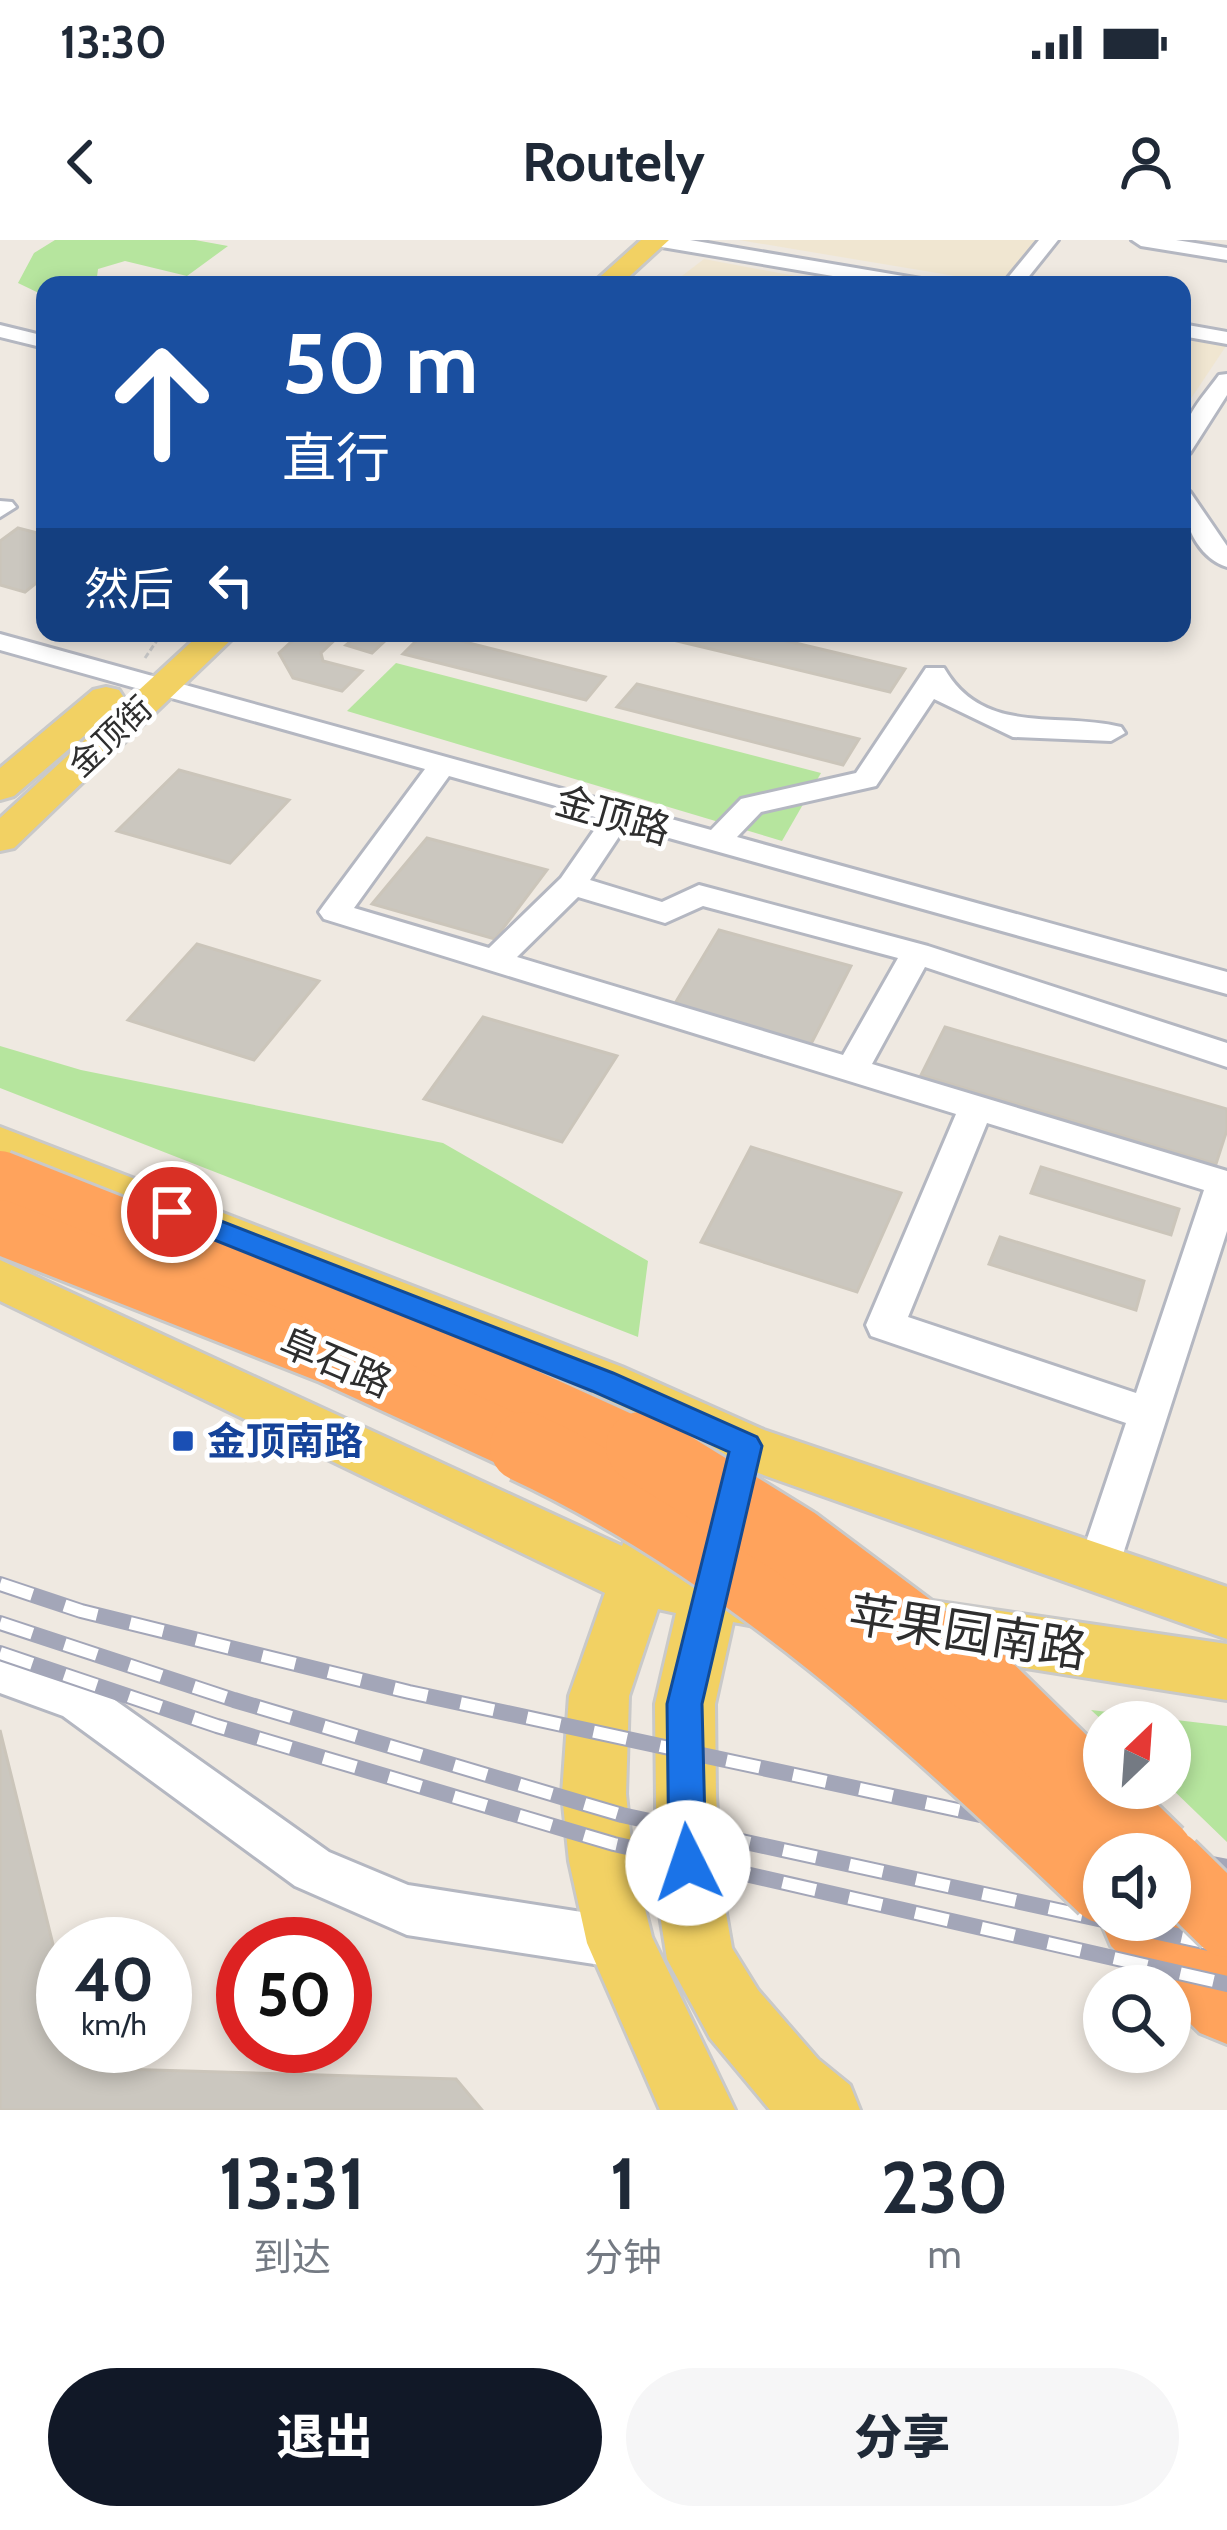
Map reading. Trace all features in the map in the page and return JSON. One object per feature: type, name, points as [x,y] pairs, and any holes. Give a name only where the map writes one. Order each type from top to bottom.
[{"type":"highway","name":"阜石路","points":[[0,1178],[351,1316],[614,1432],[704,1483],[795,1542],[982,1682],[1136,1833]]},
{"type":"highway","name":"阜石路","points":[[0,1227],[328,1356],[587,1476],[674,1527],[931,1723],[1083,1868]]},
{"type":"highway","points":[[1191,1887],[1227,1922]]},
{"type":"highway","points":[[1159,1941],[1227,2006]]},
{"type":"main road","points":[[617,276],[666,241]]},
{"type":"main road","points":[[634,276],[666,241]]},
{"type":"main road","name":"金顶街","points":[[0,839],[181,642]]},
{"type":"main road","name":"金顶街","points":[[0,788],[208,642]]},
{"type":"main road","points":[[0,1144],[725,1436]]},
{"type":"main road","points":[[0,1279],[635,1580],[709,1596]]},
{"type":"main road","points":[[700,2110],[620,1943],[601,1861],[594,1794],[598,1696],[635,1580],[725,1436]]},
{"type":"main road","points":[[725,1436],[709,1596],[685,1704],[686,1836],[701,1959],[749,2031],[793,2084],[825,2110]]},
{"type":"main road","name":"苹果园南路","points":[[725,1436],[1227,1613]]},
{"type":"main road","name":"苹果园南路","points":[[709,1596],[1227,1672]]},
{"type":"street","points":[[1019,276],[1049,240]]},
{"type":"street","points":[[1141,240],[1227,254]]},
{"type":"street","points":[[666,241],[869,276]]},
{"type":"street","points":[[0,331],[36,339]]},
{"type":"street","points":[[1191,332],[1227,338]]},
{"type":"street","points":[[1191,434],[1227,380]]},
{"type":"street","points":[[1191,511],[1210,543],[1227,560]]},
{"type":"street","name":"金顶路","points":[[0,642],[1227,983]]},
{"type":"street","points":[[715,843],[751,805],[866,780],[884,759],[934,674],[941,692],[1013,729],[1111,733]]},
{"type":"street","points":[[442,766],[335,912],[1226,1184],[1100,1566]]},
{"type":"street","points":[[492,963],[572,885],[618,816]]},
{"type":"street","points":[[572,885],[665,914],[699,895],[917,953],[1227,1055]]},
{"type":"street","points":[[851,1071],[917,953]]},
{"type":"street","points":[[975,1109],[885,1325],[1149,1414]]},
{"type":"street","points":[[0,1672],[80,1701],[312,1869],[407,1910],[620,1943]]},
{"type":"path","points":[[147,683],[160,642]]},
{"type":"shaded area","points":[[739,240],[1041,240],[1015,276],[955,276]]},
{"type":"shaded area","points":[[704,259],[796,276],[682,276]]},
{"type":"shaded area","points":[[1191,340],[1226,346],[1191,398]]},
{"type":"green space","points":[[55,240],[195,240],[228,246],[187,276],[125,261],[98,269],[97,276],[36,276],[36,292],[18,283],[34,253]]},
{"type":"green space","points":[[396,663],[821,773],[782,841],[347,711]]},
{"type":"green space","points":[[0,1046],[81,1070],[443,1143],[648,1261],[638,1337],[0,1088]]},
{"type":"green space","points":[[1191,1722],[1227,1726],[1227,1842],[1191,1807]]},
{"type":"building","points":[[18,528],[36,533],[36,583],[25,592],[0,585],[0,541]]},
{"type":"building","points":[[291,642],[333,642],[321,653],[323,661],[362,671],[342,691],[293,678],[279,653]]},
{"type":"building","points":[[350,642],[384,642],[372,653],[346,645]]},
{"type":"building","points":[[415,642],[465,642],[605,677],[586,700],[403,654]]},
{"type":"building","points":[[681,642],[791,642],[905,669],[890,692]]},
{"type":"building","points":[[637,684],[859,739],[843,765],[617,707]]},
{"type":"building","points":[[179,770],[289,800],[230,863],[117,831]]},
{"type":"building","points":[[427,838],[547,870],[495,939],[372,904]]},
{"type":"building","points":[[719,930],[851,966],[811,1044],[674,1005]]},
{"type":"building","points":[[197,944],[319,981],[254,1060],[128,1020]]},
{"type":"building","points":[[483,1017],[617,1056],[562,1142],[424,1099]]},
{"type":"building","points":[[945,1027],[1227,1109],[1227,1130],[1216,1164],[921,1075]]},
{"type":"building","points":[[751,1147],[901,1193],[857,1292],[701,1242]]},
{"type":"building","points":[[1041,1167],[1179,1209],[1171,1235],[1031,1193]]},
{"type":"building","points":[[1000,1237],[1144,1281],[1136,1310],[989,1264]]},
{"type":"building","points":[[0,1730],[46,1917],[36,1917],[36,2073],[192,2071],[456,2079],[482,2110],[0,2110]]},
{"type":"railway","points":[[0,1584],[81,1611],[409,1692],[1083,1837]]},
{"type":"railway","points":[[0,1623],[234,1700],[622,1815],[1227,1947]]},
{"type":"railway","points":[[0,1653],[217,1726],[614,1844],[1227,1984]]},
{"type":"railway","points":[[1191,1860],[1227,1867]]},
{"type":"place","name":"金顶南路","points":[[183,1441]]},
{"type":"route","points":[[172,1212],[603,1382],[746,1446],[688,1681],[684,1797],[688,1863]]}]
